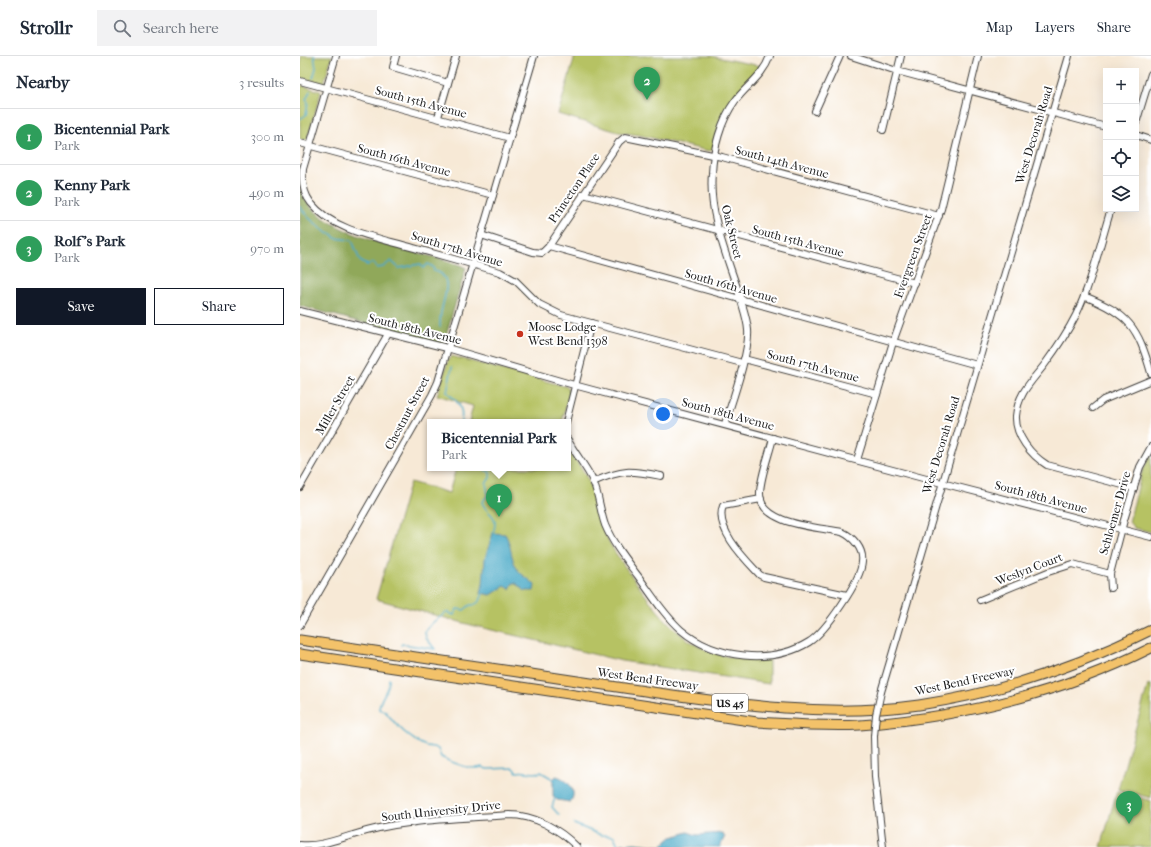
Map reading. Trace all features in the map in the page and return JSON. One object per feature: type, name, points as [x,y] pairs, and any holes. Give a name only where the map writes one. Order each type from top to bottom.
[{"type":"highway","name":"West Bend Freeway","points":[[300,640],[758,707],[859,710],[918,705],[1050,674],[1109,651],[1151,630]]},
{"type":"highway","name":"US 45","points":[[300,654],[757,722],[859,725],[951,715],[1003,703],[1060,687],[1114,667],[1151,648]]},
{"type":"street","name":"South 17th Avenue","points":[[336,56],[303,169],[302,180],[305,192],[311,203],[321,213],[350,229],[500,272],[516,281],[547,310],[591,323],[877,394]]},
{"type":"street","points":[[396,56],[393,67],[448,83]]},
{"type":"street","points":[[438,117],[456,56]]},
{"type":"street","name":"Chestnut Street","points":[[300,625],[432,395],[534,56]]},
{"type":"street","name":"Oak Street","points":[[725,424],[743,361],[748,330],[719,231],[712,192],[712,174],[715,156],[730,109],[740,95],[763,71],[770,56]]},
{"type":"street","points":[[815,111],[840,56]]},
{"type":"street","points":[[851,56],[897,71],[1103,126]]},
{"type":"street","points":[[883,130],[901,56]]},
{"type":"street","name":"Evergreen Street","points":[[858,460],[893,342],[939,216],[978,56]]},
{"type":"street","name":"West Decorah Road","points":[[883,847],[875,776],[874,736],[876,715],[881,692],[1069,56]]},
{"type":"street","points":[[1139,114],[1151,74]]},
{"type":"street","name":"South 15th Avenue","points":[[300,81],[438,117],[510,138]]},
{"type":"street","name":"South 14th Avenue","points":[[618,142],[625,137],[715,156],[939,216]]},
{"type":"street","points":[[1139,137],[1151,140]]},
{"type":"street","name":"Princeton Place","points":[[548,246],[618,142]]},
{"type":"street","name":"South 16th Avenue","points":[[300,143],[493,195]]},
{"type":"street","name":"South 15th Avenue","points":[[583,194],[914,283]]},
{"type":"street","points":[[1110,212],[1084,296],[1075,316],[1060,342],[1024,390],[1018,402],[1016,418],[1019,430],[1029,450],[1035,458],[1047,465],[1134,488]]},
{"type":"street","points":[[481,235],[533,252],[542,253],[548,246]]},
{"type":"street","name":"South 16th Avenue","points":[[548,246],[977,365]]},
{"type":"street","points":[[1084,296],[1107,305],[1130,324],[1139,337],[1151,374]]},
{"type":"street","name":"South 18th Avenue","points":[[300,311],[447,348],[574,385],[1151,537]]},
{"type":"street","points":[[567,419],[574,385],[591,323]]},
{"type":"street","name":"Miller Street","points":[[300,487],[388,334]]},
{"type":"street","points":[[1093,408],[1103,400],[1151,380]]},
{"type":"street","points":[[571,445],[594,482],[605,524],[613,540],[667,616],[683,631],[714,650],[738,656],[770,656],[795,650],[810,642],[823,630],[832,620],[847,595],[862,563],[862,553],[850,536],[842,532],[777,519],[764,509],[760,499],[761,485],[773,438]]},
{"type":"street","name":"Schloemer Drive","points":[[1111,588],[1110,574],[1122,530],[1142,462],[1151,447]]},
{"type":"street","points":[[594,482],[615,473],[632,470],[661,476]]},
{"type":"street","points":[[760,499],[728,504],[723,506],[721,511],[724,528],[739,553],[764,577],[847,595]]},
{"type":"street","name":"Weslyn Court","points":[[980,600],[1073,564],[1110,574]]},
{"type":"street","name":"South University Drive","points":[[300,845],[318,847],[365,831],[395,825],[509,815],[520,816],[543,823],[562,834],[577,847]]},
{"type":"green space","points":[[301,56],[332,56],[324,83],[300,78]]},
{"type":"green space","points":[[575,56],[710,56],[761,66],[728,105],[720,122],[713,149],[709,151],[639,135],[618,132],[558,114]]},
{"type":"green space","points":[[300,85],[321,92],[307,140],[300,140]]},
{"type":"green space","points":[[300,186],[307,202],[320,215],[337,226],[379,243],[452,262],[466,268],[444,342],[435,342],[300,306]]},
{"type":"green space","points":[[451,356],[568,387],[569,394],[563,419],[470,419],[473,406],[437,395]]},
{"type":"green space","points":[[571,453],[588,480],[605,534],[612,547],[619,559],[663,617],[691,642],[707,650],[724,656],[769,660],[769,684],[622,661],[471,625],[376,599],[410,482],[449,493],[455,471],[571,471]]},
{"type":"green space","points":[[1151,454],[1151,532],[1134,528],[1129,522],[1142,472]]},
{"type":"green space","points":[[1151,684],[1151,798],[1118,789],[1148,685]]},
{"type":"green space","points":[[1117,791],[1151,801],[1151,847],[1101,847]]},
{"type":"water","points":[[493,533],[505,534],[515,566],[535,585],[534,591],[525,591],[516,583],[513,583],[510,589],[505,586],[491,595],[480,593],[483,584],[485,558]]},
{"type":"water","points":[[556,776],[568,782],[573,794],[570,802],[557,800],[553,796],[553,779]]},
{"type":"water","points":[[688,832],[697,835],[722,833],[725,836],[720,847],[618,847],[620,844],[635,843],[661,846],[672,837]]},
{"type":"waterway","points":[[313,78],[316,68],[314,56]]},
{"type":"waterway","points":[[300,119],[306,115],[308,102],[306,100],[310,91]]},
{"type":"waterway","points":[[300,207],[309,218],[328,234],[331,233],[335,238],[352,240],[360,261],[367,265],[374,263],[377,268],[383,267],[391,261],[399,268],[420,264],[423,268],[428,264],[433,267],[434,271],[444,276],[446,281],[446,291],[441,313],[440,327]]},
{"type":"waterway","points":[[452,367],[447,392],[454,398],[461,408],[462,419]]},
{"type":"waterway","points":[[488,471],[490,472],[490,478],[486,483],[488,495],[482,502],[484,507],[494,518],[495,526],[493,533]]},
{"type":"waterway","points":[[401,645],[435,649],[426,638],[425,632],[432,623],[447,612],[454,615],[457,609],[464,610],[470,605],[474,605],[480,601],[483,593]]},
{"type":"waterway","points":[[389,679],[388,687],[379,705],[379,709],[385,711],[398,726],[414,740],[426,746],[438,749],[441,757],[467,767],[482,767],[487,769],[513,768],[517,772],[541,772],[553,779]]},
{"type":"waterway","points":[[555,798],[552,807],[559,815]]},
{"type":"waterway","points":[[574,824],[601,835],[614,836],[618,845]]},
{"type":"place","name":"Kenny Park","points":[[647,100]]},
{"type":"place","name":"Moose Lodge West Bend 1398","points":[[520,334]]},
{"type":"place","name":"Bicentennial Park","points":[[499,517]]},
{"type":"place","name":"Rolf's Park","points":[[1129,824]]}]
